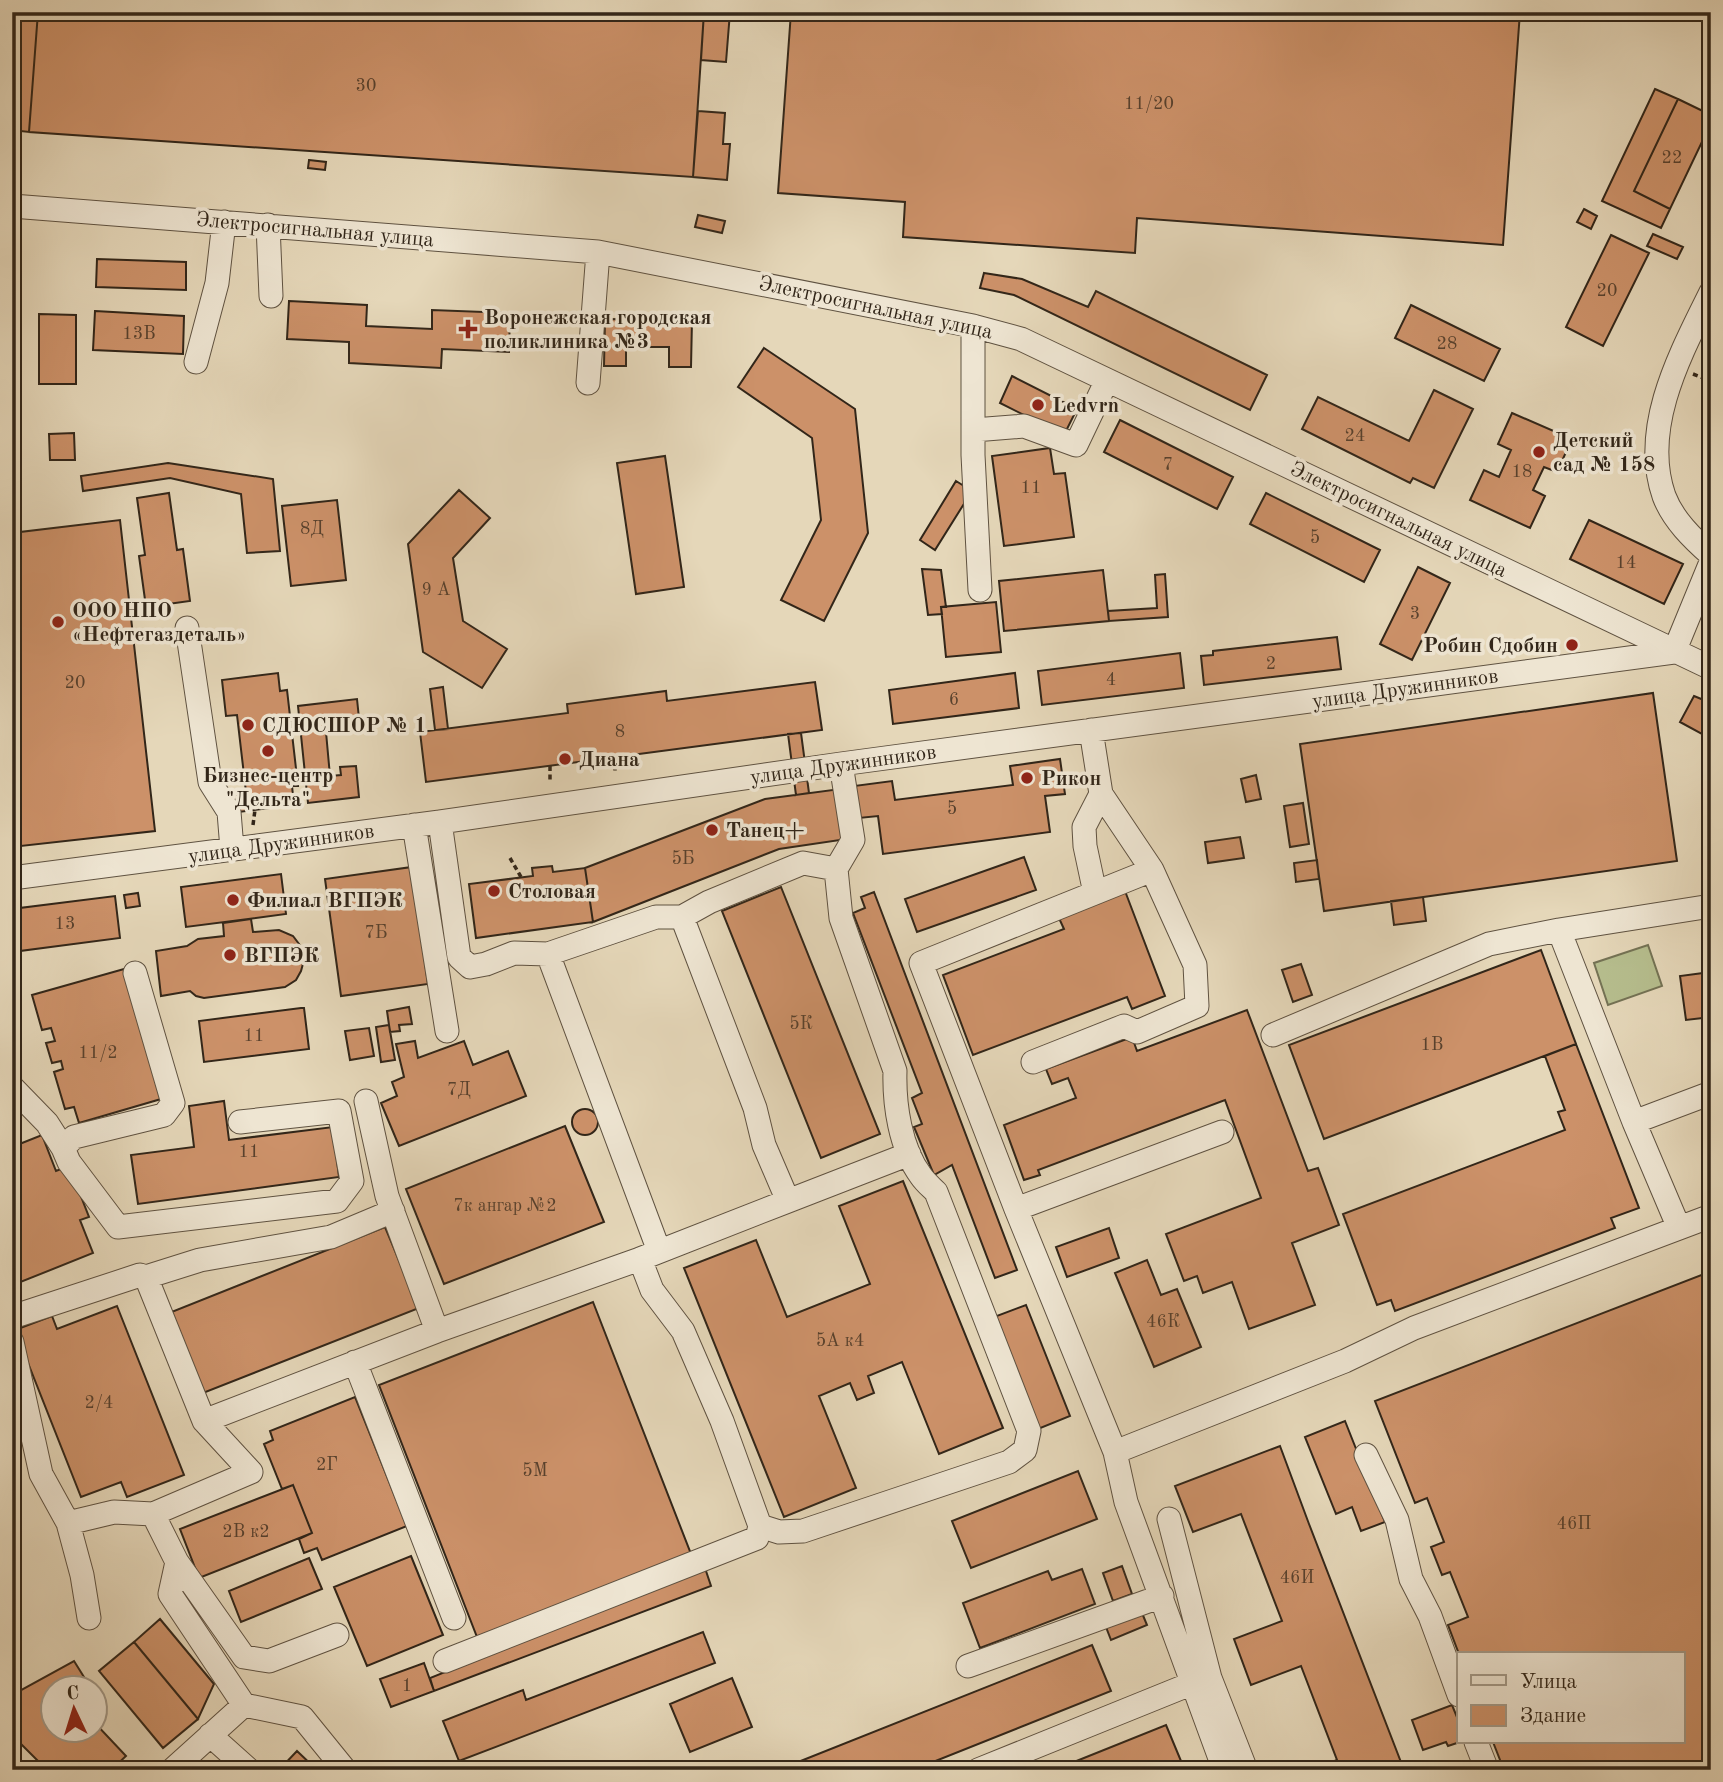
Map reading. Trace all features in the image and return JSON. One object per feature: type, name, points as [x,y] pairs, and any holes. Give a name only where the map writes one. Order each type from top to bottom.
[{"type":"street","name":"Электросигнальная улица","points":[[12,206],[598,252],[973,326],[1021,339],[1711,668]]},
{"type":"street","points":[[195,362],[217,284],[224,222]]},
{"type":"street","points":[[268,225],[271,296]]},
{"type":"street","points":[[588,383],[598,252]]},
{"type":"street","points":[[1711,292],[1666,395],[1655,451],[1664,498],[1688,534],[1711,555]]},
{"type":"street","points":[[973,326],[980,590]]},
{"type":"street","points":[[974,430],[1024,426],[1076,445],[1107,380]]},
{"type":"street","points":[[1674,652],[1711,562]]},
{"type":"street","points":[[187,628],[210,782],[229,812],[232,849]]},
{"type":"street","name":"улица Дружинников","points":[[12,878],[440,822],[841,764],[1674,652]]},
{"type":"street","points":[[1033,1062],[1124,1026],[1137,1032],[1197,1006],[1195,965],[1152,870],[1101,794],[1091,730]]},
{"type":"street","points":[[760,1526],[779,1532],[803,1531],[1009,1462],[1025,1450],[1029,1431],[936,1192],[920,1175],[909,1154],[894,1097],[895,1071],[841,918],[836,869],[853,840],[841,764]]},
{"type":"street","points":[[1095,893],[1084,827],[1101,794]]},
{"type":"street","points":[[440,822],[452,882],[458,957],[470,967],[514,953],[548,954],[656,917],[682,917],[709,902],[803,863],[836,869]]},
{"type":"street","points":[[414,825],[447,1031]]},
{"type":"street","points":[[1152,870],[921,963],[1016,1209],[1115,1452],[1126,1502],[1221,1761]]},
{"type":"street","points":[[1273,1035],[1489,944],[1711,906]]},
{"type":"street","points":[[682,917],[788,1201]]},
{"type":"street","points":[[1559,930],[1634,1122],[1679,1228]]},
{"type":"street","points":[[445,1661],[757,1538],[760,1526],[722,1421],[683,1331],[652,1290],[649,1255],[548,954]]},
{"type":"street","points":[[63,1148],[74,1137],[164,1115],[173,1103],[135,973]]},
{"type":"street","points":[[12,1087],[47,1123],[69,1162],[118,1227],[337,1201],[352,1181],[339,1111],[240,1122]]},
{"type":"street","points":[[1634,1122],[1711,1093]]},
{"type":"street","points":[[366,1101],[387,1196],[437,1331]]},
{"type":"street","points":[[1016,1209],[1222,1132]]},
{"type":"street","points":[[204,1421],[437,1331],[649,1255],[909,1154]]},
{"type":"street","points":[[12,1317],[140,1275],[146,1277],[200,1260],[331,1237],[393,1212]]},
{"type":"street","points":[[1115,1452],[1345,1361],[1414,1328],[1711,1216]]},
{"type":"street","points":[[68,1523],[114,1512],[153,1514],[251,1472],[204,1421],[146,1277]]},
{"type":"street","points":[[12,1342],[41,1474],[68,1523],[82,1575],[89,1618]]},
{"type":"street","points":[[355,1362],[454,1618]]},
{"type":"street","points":[[1366,1455],[1397,1520],[1411,1579],[1430,1616],[1457,1690]]},
{"type":"street","points":[[153,1514],[177,1562],[244,1657],[269,1661],[337,1635]]},
{"type":"street","points":[[1169,1520],[1210,1678],[1246,1770]]},
{"type":"street","points":[[177,1562],[170,1594],[244,1705],[302,1717],[345,1770]]},
{"type":"street","points":[[968,1666],[1162,1596]]},
{"type":"street","points":[[978,1770],[1193,1683]]},
{"type":"street","points":[[172,1770],[244,1705]]},
{"type":"street","points":[[210,1735],[249,1770]]},
{"type":"street","points":[[1477,1744],[1487,1770]]},
{"type":"path","points":[[632,755],[633,770]]},
{"type":"path","points":[[615,757],[615,773]]},
{"type":"path","points":[[550,766],[550,782]]},
{"type":"path","points":[[253,825],[256,810]]},
{"type":"path","points":[[510,858],[521,877]]},
{"type":"green space","points":[[1648,945],[1662,986],[1608,1005],[1594,963]]},
{"type":"building","points":[[12,12],[38,12],[29,132],[12,130]]},
{"type":"building","points":[[38,12],[704,12],[693,177],[29,132]]},
{"type":"building","points":[[704,12],[730,12],[726,62],[701,60]]},
{"type":"building","points":[[791,12],[1520,12],[1503,245],[1137,218],[1135,253],[903,237],[905,202],[778,193]]},
{"type":"building","points":[[1655,89],[1678,99],[1634,191],[1670,209],[1661,228],[1602,201]]},
{"type":"building","points":[[1678,99],[1711,115],[1711,123],[1670,209],[1634,191]]},
{"type":"building","points":[[698,111],[725,113],[723,144],[730,144],[727,180],[693,177]]},
{"type":"building","points":[[309,160],[326,162],[325,170],[308,168]]},
{"type":"building","points":[[1584,209],[1597,216],[1591,229],[1577,222]]},
{"type":"building","points":[[698,215],[725,221],[722,233],[695,227]]},
{"type":"building","points":[[1653,234],[1683,247],[1677,259],[1647,246]]},
{"type":"building","points":[[1611,235],[1649,253],[1603,346],[1566,327]]},
{"type":"building","points":[[97,259],[186,262],[186,290],[96,287]]},
{"type":"building","points":[[984,273],[1022,279],[1088,307],[1096,291],[1267,375],[1250,410],[1014,295],[980,288]]},
{"type":"building","points":[[289,301],[367,305],[366,326],[432,329],[432,310],[510,313],[509,352],[442,349],[441,368],[349,363],[349,342],[287,339]]},
{"type":"building","points":[[1411,305],[1500,349],[1484,381],[1395,338]]},
{"type":"building","points":[[95,311],[184,316],[183,354],[93,350]]},
{"type":"building","points":[[39,314],[76,315],[76,384],[39,384]]},
{"type":"building","points":[[605,319],[692,320],[691,367],[669,367],[669,347],[626,347],[626,366],[604,366]]},
{"type":"building","points":[[764,348],[855,409],[868,533],[824,621],[781,600],[821,520],[812,438],[738,387]]},
{"type":"building","points":[[1012,376],[1077,409],[1064,435],[1000,403]]},
{"type":"building","points":[[1434,390],[1473,409],[1434,488],[1413,478],[1410,483],[1302,429],[1318,397],[1409,441]]},
{"type":"building","points":[[1512,413],[1572,439],[1557,472],[1544,467],[1533,490],[1545,496],[1530,528],[1470,500],[1484,470],[1499,477],[1511,450],[1498,444]]},
{"type":"building","points":[[1120,420],[1233,477],[1217,509],[1104,452]]},
{"type":"building","points":[[74,433],[75,460],[50,460],[49,434]]},
{"type":"building","points":[[1050,448],[1054,474],[1065,473],[1074,537],[1004,546],[992,456]]},
{"type":"building","points":[[665,456],[684,587],[636,594],[617,463]]},
{"type":"building","points":[[168,463],[273,479],[280,551],[247,553],[241,494],[170,478],[83,491],[81,476]]},
{"type":"building","points":[[956,481],[972,491],[935,550],[920,540]]},
{"type":"building","points":[[459,490],[490,518],[453,558],[463,621],[507,649],[482,688],[423,652],[408,544]]},
{"type":"building","points":[[169,493],[177,550],[183,549],[190,601],[146,607],[139,556],[145,555],[137,498]]},
{"type":"building","points":[[1266,493],[1380,550],[1364,582],[1250,524]]},
{"type":"building","points":[[337,500],[346,580],[291,586],[282,506]]},
{"type":"building","points":[[120,520],[155,831],[12,847],[12,533]]},
{"type":"building","points":[[1589,520],[1683,564],[1664,604],[1570,559]]},
{"type":"building","points":[[1418,567],[1450,583],[1412,660],[1380,644]]},
{"type":"building","points":[[922,569],[941,570],[946,607],[941,607],[942,614],[928,615]]},
{"type":"building","points":[[1103,570],[1109,621],[1004,631],[999,581]]},
{"type":"building","points":[[1165,574],[1168,617],[1109,621],[1108,611],[1157,608],[1155,575]]},
{"type":"building","points":[[996,602],[1001,652],[946,657],[941,607]]},
{"type":"building","points":[[1337,637],[1341,669],[1204,685],[1201,656],[1213,655],[1213,651]]},
{"type":"building","points":[[1180,653],[1184,688],[1042,705],[1038,671]]},
{"type":"building","name":"Бизнес-центр \"Дельта\"","points":[[278,673],[280,691],[287,690],[298,786],[292,786],[294,805],[239,812],[237,793],[246,792],[237,715],[226,716],[222,680]]},
{"type":"building","points":[[1015,673],[1019,708],[893,724],[889,690]]},
{"type":"building","points":[[815,682],[822,730],[426,782],[420,732],[568,713],[567,704],[666,691],[667,701]]},
{"type":"building","points":[[443,687],[448,729],[435,730],[430,689]]},
{"type":"building","points":[[1653,693],[1677,861],[1324,911],[1300,744]]},
{"type":"building","points":[[1694,696],[1711,703],[1711,750],[1707,751],[1706,736],[1680,722]]},
{"type":"building","points":[[357,699],[360,728],[326,732],[330,776],[341,775],[340,767],[356,766],[359,797],[308,803],[298,706]]},
{"type":"building","points":[[801,733],[809,793],[796,795],[788,734]]},
{"type":"building","points":[[1060,759],[1065,794],[1045,796],[1050,832],[883,854],[878,816],[859,818],[854,786],[892,781],[895,800],[1013,785],[1010,766]]},
{"type":"building","points":[[1256,775],[1261,799],[1246,802],[1241,779]]},
{"type":"building","points":[[840,789],[847,839],[779,849],[593,922],[585,868],[765,799]]},
{"type":"building","points":[[1303,803],[1309,844],[1290,847],[1284,806]]},
{"type":"building","points":[[1240,837],[1244,858],[1208,863],[1205,842]]},
{"type":"building","points":[[1024,857],[1036,890],[917,932],[905,899]]},
{"type":"building","points":[[1317,860],[1319,879],[1296,882],[1294,863]]},
{"type":"building","points":[[552,866],[553,872],[585,868],[593,922],[476,938],[469,884],[533,876],[532,868]]},
{"type":"building","points":[[412,867],[428,984],[341,996],[325,879]]},
{"type":"building","name":"Филиал ВГПЭК","points":[[281,874],[286,914],[186,927],[181,887]]},
{"type":"building","points":[[781,887],[880,1134],[821,1158],[722,911]]},
{"type":"building","points":[[1125,891],[1165,996],[1132,1009],[1127,997],[973,1055],[943,975],[1064,929],[1058,916]]},
{"type":"building","points":[[874,892],[1017,1270],[995,1278],[952,1165],[934,1175],[914,1127],[922,1124],[912,1098],[922,1093],[853,913],[865,908],[861,897]]},
{"type":"building","points":[[138,893],[140,906],[126,908],[124,895]]},
{"type":"building","points":[[115,896],[120,938],[12,952],[12,909]]},
{"type":"building","points":[[1423,897],[1426,921],[1394,925],[1391,901]]},
{"type":"building","name":"ВГПЭК","points":[[251,919],[253,932],[279,930],[293,936],[302,948],[304,960],[296,980],[285,987],[204,998],[190,991],[161,996],[156,951],[187,946],[198,939],[224,936],[223,923]]},
{"type":"building","points":[[1541,950],[1576,1044],[1324,1139],[1289,1045]]},
{"type":"building","points":[[1301,964],[1312,995],[1293,1002],[1282,970]]},
{"type":"building","points":[[124,969],[161,1099],[79,1123],[74,1107],[65,1109],[54,1072],[63,1069],[61,1061],[52,1063],[46,1043],[55,1041],[51,1028],[42,1030],[32,995]]},
{"type":"building","points":[[1711,972],[1711,1017],[1686,1020],[1680,976]]},
{"type":"building","points":[[14,975],[17,1000],[12,1000]]},
{"type":"building","points":[[409,1007],[412,1024],[399,1025],[400,1031],[390,1032],[387,1011]]},
{"type":"building","points":[[304,1008],[309,1049],[204,1062],[199,1021]]},
{"type":"building","points":[[1247,1010],[1308,1171],[1318,1168],[1339,1225],[1292,1243],[1315,1305],[1249,1329],[1232,1282],[1203,1293],[1197,1276],[1184,1281],[1166,1234],[1261,1198],[1225,1100],[1038,1170],[1040,1175],[1024,1180],[1004,1125],[1076,1098],[1068,1078],[1052,1084],[1046,1069],[1132,1037],[1137,1051]]},
{"type":"building","points":[[389,1025],[395,1060],[381,1062],[376,1027]]},
{"type":"building","points":[[369,1028],[374,1056],[350,1060],[345,1031]]},
{"type":"building","points":[[415,1041],[418,1058],[464,1041],[473,1065],[508,1051],[526,1096],[399,1146],[381,1103],[397,1096],[392,1082],[404,1077],[396,1044]]},
{"type":"building","points":[[1576,1044],[1639,1208],[1611,1218],[1615,1228],[1395,1311],[1391,1300],[1377,1305],[1343,1214],[1565,1130],[1558,1112],[1565,1110],[1545,1056]]},
{"type":"building","points":[[224,1101],[229,1140],[333,1127],[339,1177],[138,1204],[131,1155],[194,1147],[189,1106]]},
{"type":"building","points":[[585,1109],[594,1113],[598,1122],[594,1131],[585,1135],[576,1131],[572,1122],[576,1113]]},
{"type":"building","points":[[565,1126],[604,1222],[444,1284],[406,1189]]},
{"type":"building","points":[[42,1135],[56,1171],[69,1166],[89,1217],[80,1220],[93,1253],[18,1283],[12,1267],[12,1147]]},
{"type":"building","points":[[903,1181],[1003,1428],[939,1454],[902,1362],[868,1376],[874,1393],[857,1400],[850,1383],[819,1396],[856,1488],[784,1517],[684,1268],[756,1240],[787,1317],[870,1284],[839,1206]]},
{"type":"building","points":[[385,1227],[419,1308],[203,1393],[169,1313]]},
{"type":"building","points":[[1109,1228],[1119,1258],[1067,1277],[1056,1247]]},
{"type":"building","points":[[1147,1260],[1161,1295],[1177,1289],[1201,1347],[1154,1367],[1115,1273]]},
{"type":"building","points":[[1704,1274],[1711,1292],[1711,1770],[1504,1770],[1494,1744],[1684,1744],[1684,1652],[1458,1652],[1448,1625],[1468,1617],[1450,1572],[1442,1575],[1431,1547],[1444,1542],[1427,1498],[1415,1503],[1375,1401]]},
{"type":"building","points":[[593,1302],[691,1554],[477,1637],[379,1385]]},
{"type":"building","points":[[1026,1305],[1070,1416],[1038,1429],[994,1317]]},
{"type":"building","points":[[117,1306],[184,1475],[127,1497],[121,1482],[81,1497],[15,1330],[52,1316],[57,1329]]},
{"type":"building","points":[[355,1397],[407,1526],[322,1560],[317,1548],[304,1553],[299,1539],[312,1533],[293,1485],[282,1489],[264,1444],[273,1440],[270,1431]]},
{"type":"building","points":[[1345,1421],[1385,1522],[1361,1531],[1352,1507],[1336,1514],[1305,1437]]},
{"type":"building","points":[[1280,1446],[1404,1770],[1312,1770],[1337,1760],[1301,1666],[1251,1685],[1234,1639],[1282,1621],[1241,1514],[1193,1532],[1175,1486]]},
{"type":"building","points":[[1078,1471],[1097,1519],[971,1568],[952,1521]]},
{"type":"building","points":[[293,1485],[312,1533],[199,1578],[180,1529]]},
{"type":"building","points":[[411,1556],[443,1635],[367,1666],[334,1587]]},
{"type":"building","points":[[309,1558],[322,1589],[241,1622],[229,1591]]},
{"type":"building","points":[[1122,1566],[1132,1594],[1113,1601],[1103,1573]]},
{"type":"building","points":[[705,1568],[711,1586],[434,1691],[430,1678]]},
{"type":"building","points":[[1082,1569],[1095,1604],[980,1648],[963,1603],[1048,1571],[1052,1580]]},
{"type":"building","points":[[1142,1613],[1147,1625],[1111,1640],[1106,1627]]},
{"type":"building","points":[[160,1619],[214,1684],[198,1719],[134,1642]]},
{"type":"building","points":[[703,1632],[715,1663],[459,1761],[443,1721],[523,1690],[526,1700]]},
{"type":"building","points":[[134,1642],[198,1719],[163,1748],[108,1682],[108,1674],[99,1671]]},
{"type":"building","points":[[1092,1645],[1111,1691],[913,1770],[778,1770]]},
{"type":"building","points":[[74,1661],[82,1674],[50,1674]]},
{"type":"building","points":[[424,1663],[434,1691],[391,1707],[380,1679]]},
{"type":"building","points":[[732,1678],[752,1727],[690,1752],[670,1704]]},
{"type":"building","points":[[38,1681],[38,1744],[108,1744],[108,1737],[126,1756],[111,1770],[47,1770],[19,1742],[17,1729],[12,1729],[12,1695]]},
{"type":"building","points":[[1452,1705],[1457,1717],[1457,1743],[1448,1746],[1446,1742],[1423,1750],[1412,1720]]},
{"type":"building","points":[[1166,1725],[1181,1761],[1159,1770],[1123,1770],[1121,1766],[1111,1770],[1054,1770]]},
{"type":"building","points":[[297,1751],[317,1770],[279,1770]]},
{"type":"place","name":"Воронежская городская поликлиника №3","points":[[468,329]]},
{"type":"place","name":"Ledvrn","points":[[1038,405]]},
{"type":"place","name":"Детский сад № 158","points":[[1539,452]]},
{"type":"place","name":"ООО НПО «Нефтегаздеталь»","points":[[58,622]]},
{"type":"place","name":"Робин Сдобин","points":[[1572,645]]},
{"type":"place","name":"СДЮСШОР № 1","points":[[248,725]]},
{"type":"place","name":"Бизнес-центр \"Дельта\"","points":[[268,751]]},
{"type":"place","name":"Диана","points":[[565,759]]},
{"type":"place","name":"Рикон","points":[[1027,778]]},
{"type":"place","name":"Танец+","points":[[712,830]]},
{"type":"place","name":"Столовая","points":[[494,891]]},
{"type":"place","name":"Филиал ВГПЭК","points":[[233,900]]},
{"type":"place","name":"ВГПЭК","points":[[230,955]]}]
